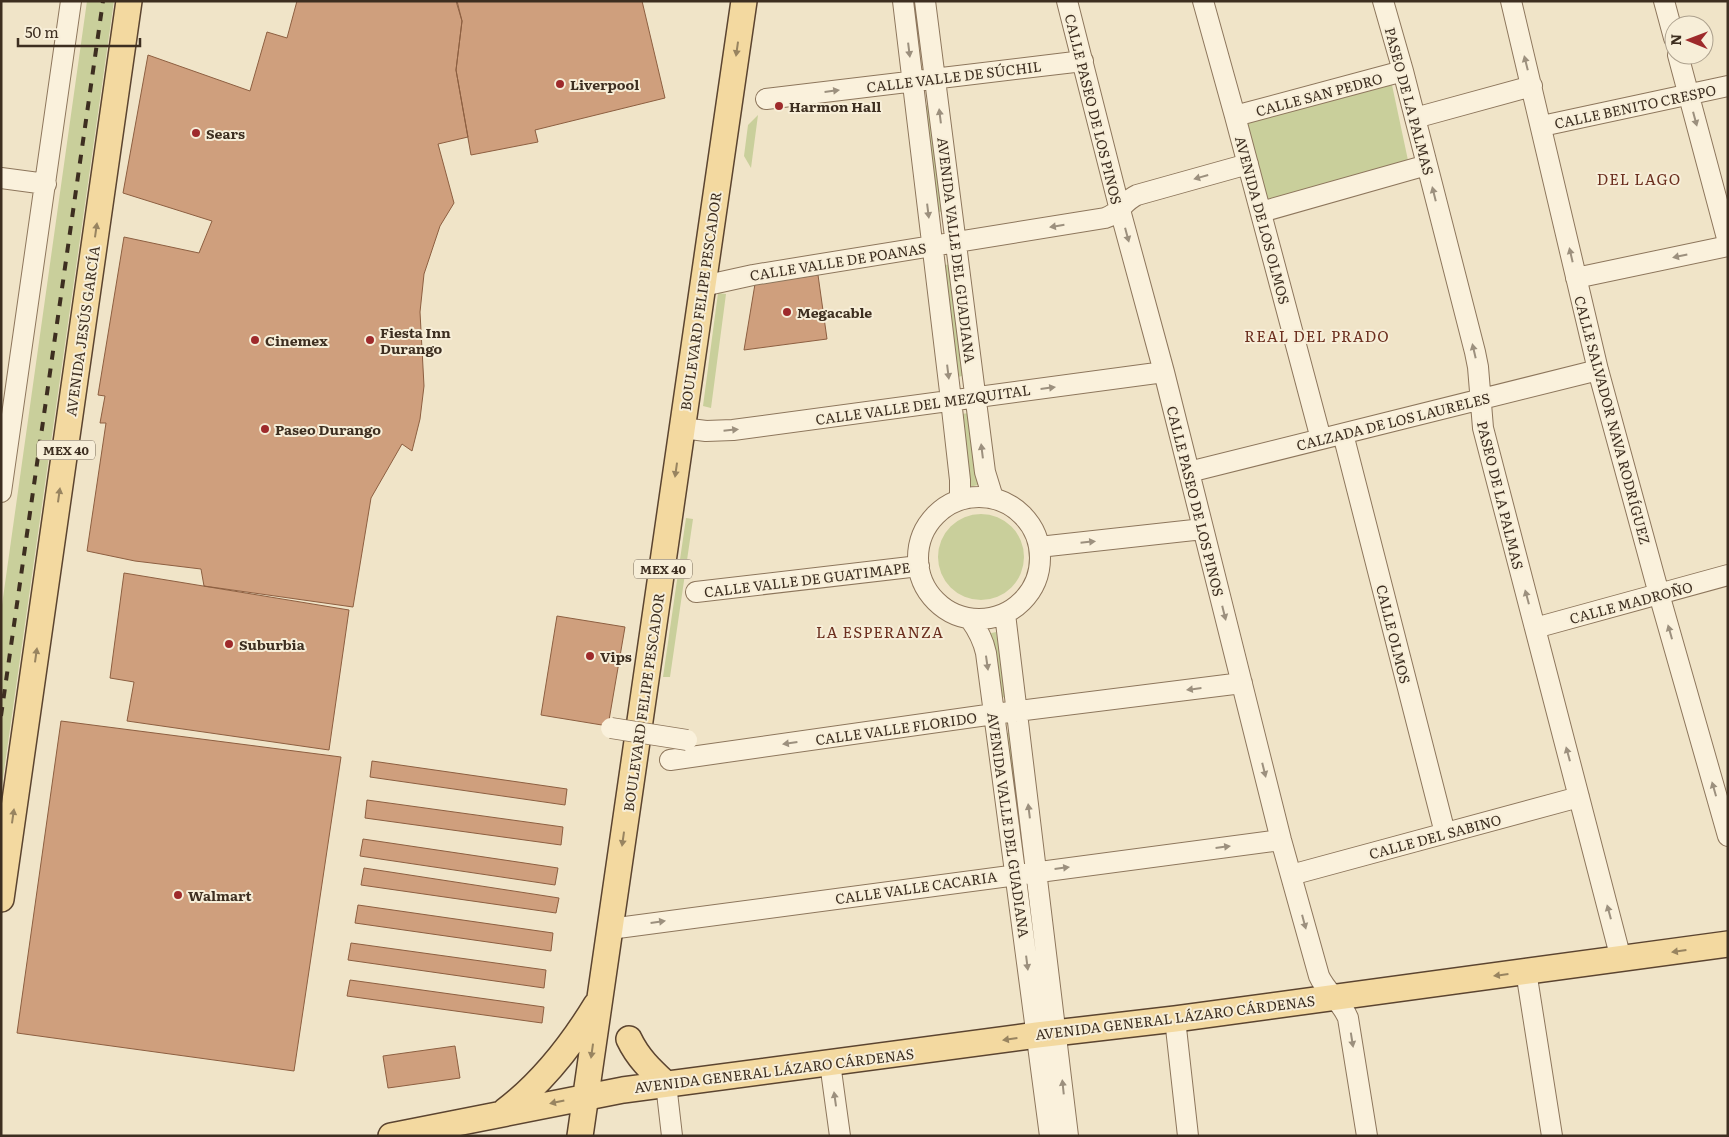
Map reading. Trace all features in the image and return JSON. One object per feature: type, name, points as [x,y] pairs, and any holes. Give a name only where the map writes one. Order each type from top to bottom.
[{"type":"main road","name":"AVENIDA JESÚS GARCÍA","points":[[1,899],[129,1]]},
{"type":"main road","name":"BOULEVARD FELIPE PESCADOR","points":[[580,1136],[744,1]]},
{"type":"main road","name":"AVENIDA GENERAL LÁZARO CÁRDENAS","points":[[391,1136],[622,1090],[1175,1019],[1728,944]]},
{"type":"main road","points":[[502,1114],[549,1071],[563,1054],[599,999]]},
{"type":"main road","points":[[629,1039],[635,1052],[644,1063],[666,1084]]},
{"type":"street","points":[[1,492],[6,430],[46,184],[71,1]]},
{"type":"street","name":"AVENIDA VALLE DEL GUADIANA","points":[[903,1],[951,400],[960,480],[960,499]]},
{"type":"street","name":"AVENIDA VALLE DEL GUADIANA","points":[[925,1],[985,472],[993,498]]},
{"type":"street","name":"CALLE PASEO DE LOS PINOS","points":[[1067,1],[1120,210],[1164,372],[1281,840],[1322,984],[1345,1009],[1348,1018],[1367,1136]]},
{"type":"street","name":"AVENIDA DE LOS OLMOS","points":[[1203,1],[1321,439]]},
{"type":"street","name":"PASEO DE LA PALMAS","points":[[1382,1],[1403,71],[1478,367],[1483,428],[1621,959]]},
{"type":"street","name":"CALLE SALVADOR NAVA RODRÍGUEZ","points":[[1511,1],[1598,370],[1728,836]]},
{"type":"street","points":[[1664,1],[1668,15]]},
{"type":"street","name":"CALLE VALLE DE SÚCHIL","points":[[766,99],[1083,61]]},
{"type":"street","points":[[1576,278],[1728,244],[1681,65]]},
{"type":"street","name":"CALLE SAN PEDRO","points":[[1235,116],[1403,71]]},
{"type":"street","points":[[1415,118],[1532,86]]},
{"type":"street","name":"CALLE BENITO CRESPO","points":[[1542,126],[1728,86]]},
{"type":"street","name":"CALLE VALLE DE POANAS","points":[[703,286],[753,275],[1105,218],[1116,214],[1125,202],[1137,195],[1248,164]]},
{"type":"street","points":[[1260,212],[1427,165]]},
{"type":"street","points":[[1,178],[46,184]]},
{"type":"street","name":"CALZADA DE LOS LAURELES","points":[[1189,472],[1598,370]]},
{"type":"street","name":"CALLE VALLE DEL MEZQUITAL","points":[[682,428],[706,431],[733,430],[1164,372]]},
{"type":"street","name":"CALLE OLMOS","points":[[1343,434],[1445,833]]},
{"type":"street","points":[[977,496],[993,498],[1010,504],[1024,516],[1034,530],[1039,547],[1040,563],[1037,579],[1029,593],[1018,605],[1005,614],[994,618],[970,618],[951,613],[936,601],[924,585],[918,566],[919,545],[927,525],[941,509],[960,499],[977,496]]},
{"type":"street","points":[[1039,547],[1203,529]]},
{"type":"street","name":"CALLE VALLE DE GUATIMAPE","points":[[696,592],[918,566]]},
{"type":"street","name":"CALLE MADROÑO","points":[[1535,628],[1728,575]]},
{"type":"street","name":"AVENIDA VALLE DEL GUADIANA","points":[[1005,614],[1037,871],[1047,1034]]},
{"type":"street","name":"AVENIDA VALLE DEL GUADIANA","points":[[970,618],[983,640],[1016,874],[1047,1034]]},
{"type":"street","name":"CALLE VALLE FLORIDO","points":[[670,760],[994,714],[1242,683]]},
{"type":"street","points":[[611,728],[687,740]]},
{"type":"street","name":"CALLE DEL SABINO","points":[[1291,875],[1579,797]]},
{"type":"street","name":"CALLE VALLE CACARIA","points":[[610,929],[1281,840]]},
{"type":"street","points":[[1526,971],[1552,1136]]},
{"type":"street","points":[[1175,1019],[1188,1136]]},
{"type":"street","points":[[1047,1034],[1050,1136]]},
{"type":"street","points":[[1047,1034],[1068,1136]]},
{"type":"street","points":[[830,1063],[840,1136]]},
{"type":"street","points":[[666,1084],[672,1136]]},
{"type":"green space","points":[[87,1],[114,1],[1,792],[1,612]]},
{"type":"green space","points":[[1392,85],[1409,165],[1263,200],[1244,124]]},
{"type":"green space","points":[[930,105],[947,211],[938,212],[923,106]]},
{"type":"green space","points":[[758,115],[751,168],[744,156],[748,125]]},
{"type":"green space","points":[[954,264],[966,375],[958,377],[944,265]]},
{"type":"green space","points":[[718,293],[726,294],[711,408],[703,406]]},
{"type":"green space","points":[[970,413],[978,485],[969,487],[961,414]]},
{"type":"green space","points":[[981,514],[997,517],[1005,521],[1017,533],[1021,541],[1024,557],[1021,573],[1017,581],[1005,593],[997,597],[981,600],[965,597],[957,593],[945,581],[941,573],[938,557],[941,541],[945,533],[957,521],[965,517]]},
{"type":"green space","points":[[686,518],[693,519],[670,677],[663,677]]},
{"type":"green space","points":[[996,632],[1007,697],[997,698],[987,634]]},
{"type":"green space","points":[[1012,732],[1029,849],[1019,850],[1002,734]]},
{"type":"building","points":[[297,1],[456,1],[462,21],[456,70],[468,137],[438,144],[454,203],[440,226],[424,274],[420,312],[424,386],[420,419],[412,451],[402,444],[371,498],[353,607],[204,586],[201,569],[135,561],[87,551],[106,423],[100,423],[105,396],[98,395],[124,237],[199,253],[212,221],[123,193],[148,55],[250,91],[267,32],[287,38]]},
{"type":"building","name":"Liverpool","points":[[457,1],[642,1],[665,98],[535,130],[538,142],[471,155],[456,70],[462,21]]},
{"type":"building","name":"Megacable","points":[[818,275],[827,339],[744,350],[755,284]]},
{"type":"building","name":"Suburbia","points":[[124,573],[349,610],[329,750],[127,721],[134,682],[110,678]]},
{"type":"building","points":[[557,616],[625,627],[608,726],[541,715]]},
{"type":"building","name":"Walmart","points":[[61,721],[341,757],[294,1071],[17,1033]]},
{"type":"building","points":[[372,761],[567,789],[565,805],[370,777]]},
{"type":"building","points":[[367,800],[563,827],[561,845],[365,818]]},
{"type":"building","points":[[363,839],[558,868],[555,885],[360,856]]},
{"type":"building","points":[[364,868],[559,898],[556,913],[361,885]]},
{"type":"building","points":[[358,905],[553,933],[551,951],[355,923]]},
{"type":"building","points":[[351,943],[546,970],[544,988],[348,960]]},
{"type":"building","points":[[350,980],[544,1007],[542,1023],[347,996]]},
{"type":"building","points":[[455,1046],[460,1078],[388,1088],[383,1056]]},
{"type":"railway","points":[[1,716],[103,1]]},
{"type":"place","name":"Liverpool","points":[[560,84]]},
{"type":"place","name":"Harmon Hall","points":[[779,106]]},
{"type":"place","name":"Sears","points":[[196,133]]},
{"type":"place","name":"Megacable","points":[[787,312]]},
{"type":"place","name":"Cinemex","points":[[255,340]]},
{"type":"place","name":"Fiesta Inn Durango","points":[[370,340]]},
{"type":"place","name":"Paseo Durango","points":[[265,429]]},
{"type":"place","name":"Suburbia","points":[[229,644]]},
{"type":"place","name":"Vips","points":[[590,656]]},
{"type":"place","name":"Walmart","points":[[178,895]]},
{"type":"district","name":"DEL LAGO","points":[[1639,178]]},
{"type":"district","name":"REAL DEL PRADO","points":[[1317,335]]},
{"type":"district","name":"LA ESPERANZA","points":[[880,631]]}]
